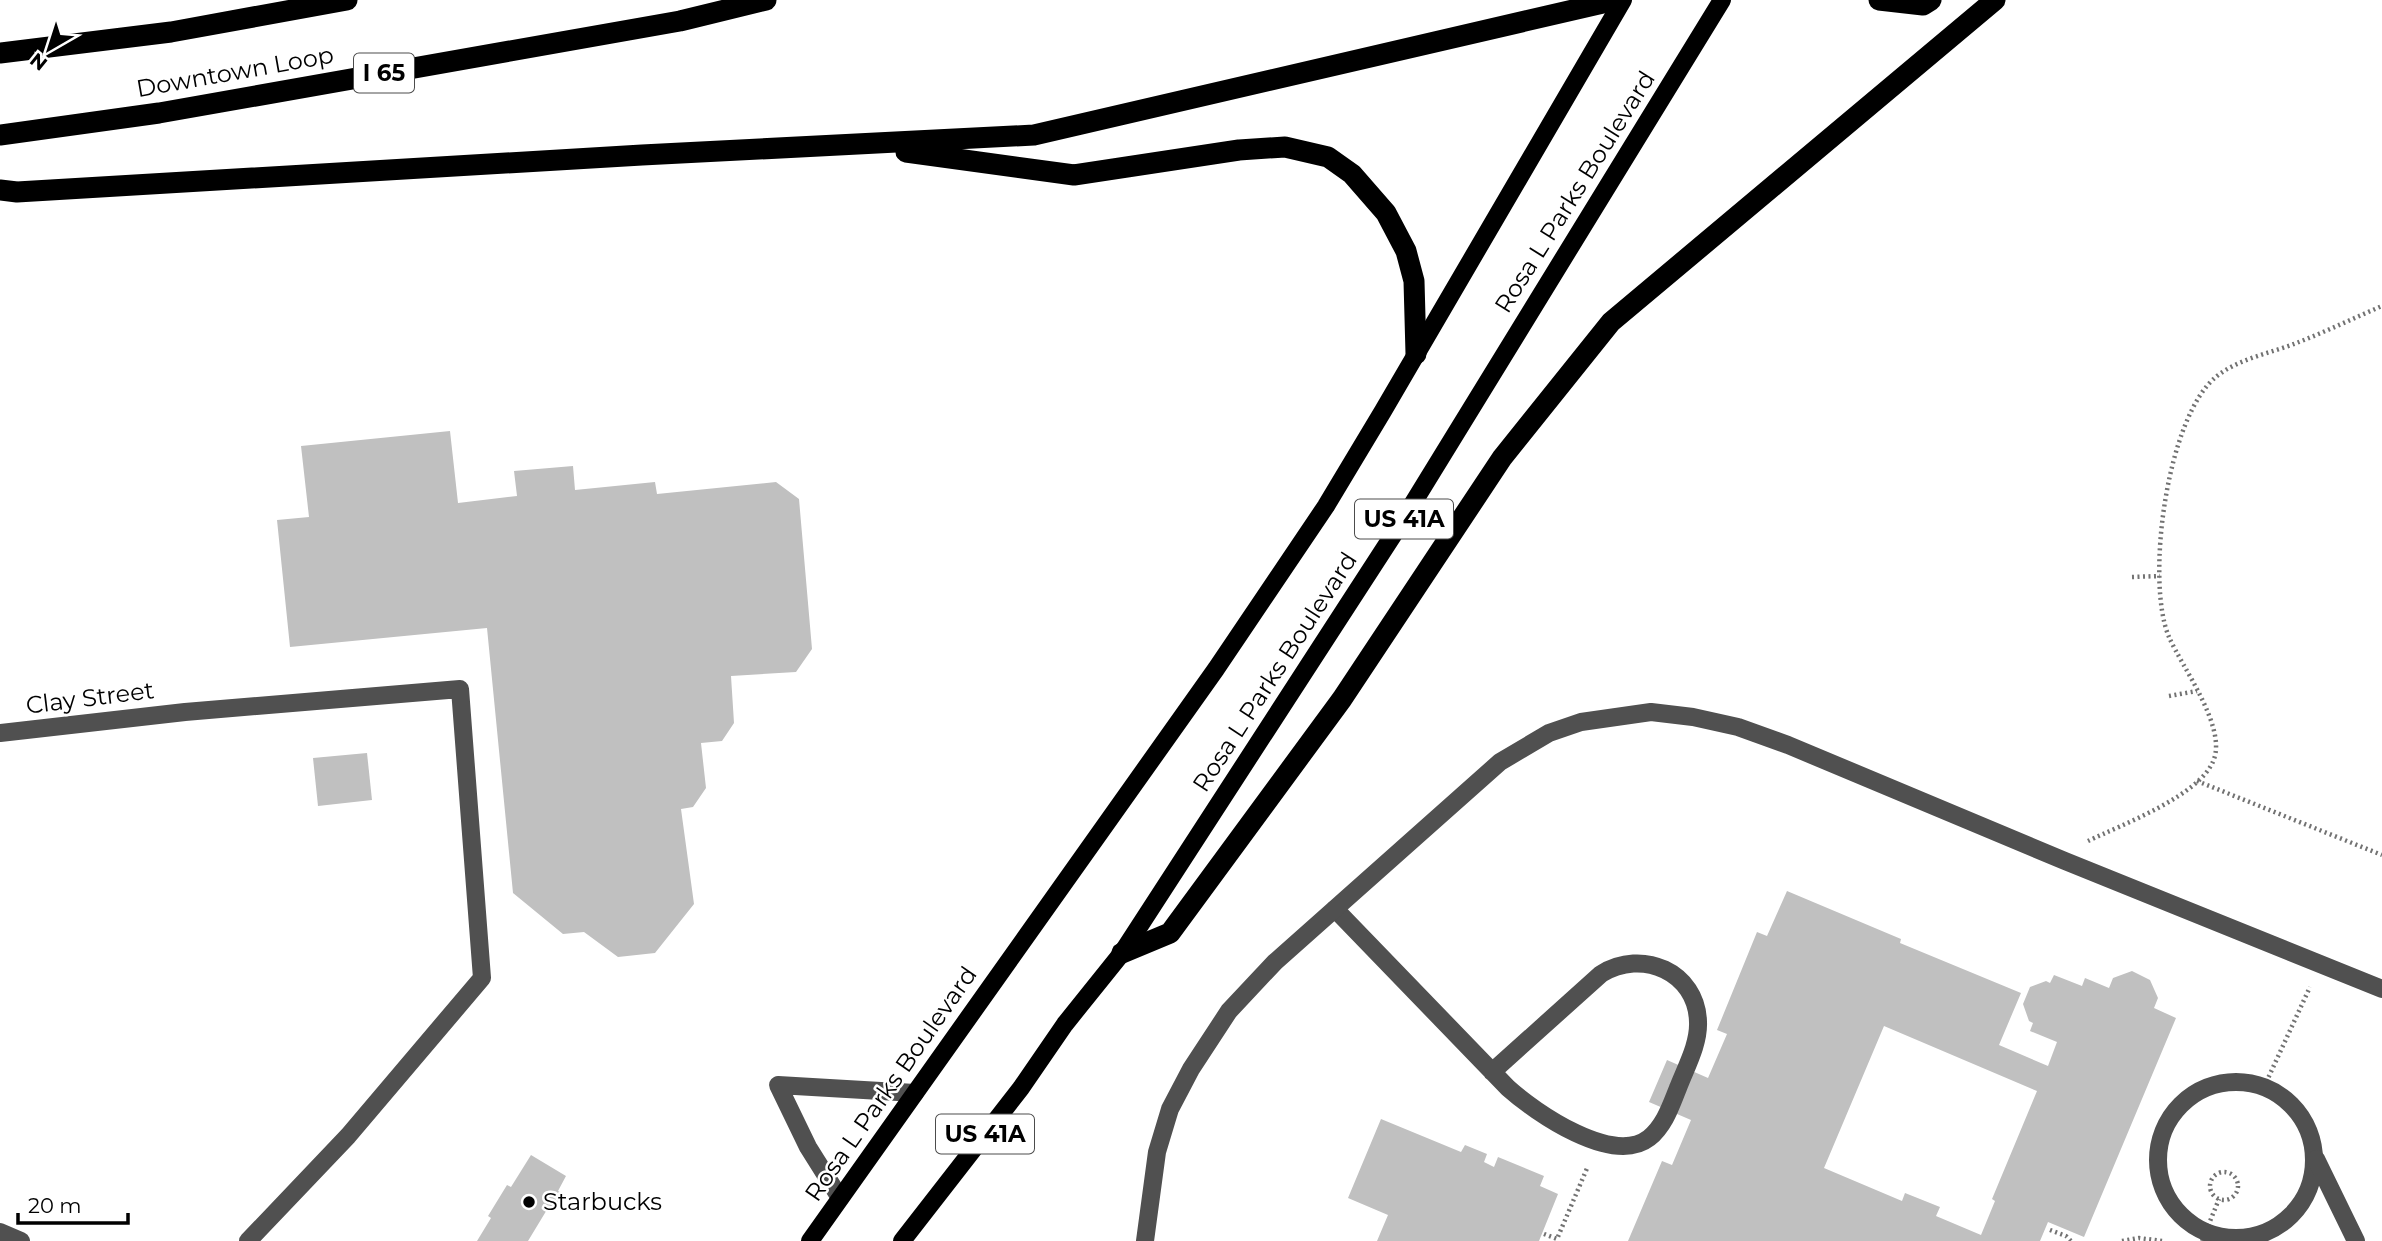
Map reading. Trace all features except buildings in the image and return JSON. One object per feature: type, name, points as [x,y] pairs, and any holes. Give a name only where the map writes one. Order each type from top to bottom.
[{"type":"highway","name":"Downtown Loop","points":[[0,53],[171,33],[347,0]]},
{"type":"highway","name":"Downtown Loop","points":[[0,135],[159,113],[667,23],[766,0]]},
{"type":"highway","points":[[0,190],[18,192],[1034,135],[1615,0]]},
{"type":"highway","points":[[1879,0],[1923,5],[1931,0]]},
{"type":"highway","points":[[1122,953],[1170,933],[1342,699],[1502,458],[1611,322],[1995,0]]},
{"type":"highway","points":[[855,145],[1074,175],[1239,150],[1285,147],[1328,157],[1352,174],[1386,213],[1406,251],[1414,281],[1416,354]]},
{"type":"main road","name":"Rosa L Parks Boulevard","points":[[810,1241],[1216,669],[1326,506],[1623,0]]},
{"type":"main road","name":"Rosa L Parks Boulevard","points":[[902,1241],[1021,1088],[1065,1024],[1122,953],[1399,526],[1722,0]]},
{"type":"street","name":"Clay Street","points":[[0,733],[185,712],[460,689],[482,978],[348,1136],[248,1241]]},
{"type":"street","points":[[1145,1241],[1157,1152],[1170,1109],[1191,1069],[1229,1011],[1275,962],[1500,762],[1549,733],[1581,722],[1651,712],[1693,717],[1738,727],[1788,745],[2055,857],[2382,989]]},
{"type":"street","points":[[1335,909],[1492,1072],[1524,1102],[1564,1126],[1617,1147],[1631,1147],[1649,1138],[1666,1117],[1693,1050],[1699,1024],[1696,1006],[1677,978],[1662,968],[1642,962],[1618,965],[1601,974],[1492,1072]]},
{"type":"street","points":[[2238,1082],[2264,1087],[2285,1099],[2301,1116],[2312,1139],[2315,1156],[2313,1177],[2305,1199],[2292,1216],[2279,1226],[2246,1238],[2201,1238],[2167,1198],[2159,1174],[2158,1149],[2168,1121],[2180,1105],[2205,1088],[2238,1082]]},
{"type":"street","points":[[839,1198],[808,1147],[778,1085],[915,1093]]},
{"type":"street","points":[[2315,1156],[2356,1241]]},
{"type":"street","points":[[0,1232],[21,1241]]},
{"type":"path","points":[[2055,857],[2168,802],[2197,782],[2215,758],[2216,745],[2210,718],[2169,636],[2161,606],[2164,513],[2173,461],[2194,402],[2205,387],[2233,366],[2300,342],[2382,306]]},
{"type":"path","points":[[2132,577],[2160,576]]},
{"type":"path","points":[[2169,696],[2197,691]]},
{"type":"path","points":[[2197,782],[2382,855]]},
{"type":"path","points":[[2264,1087],[2321,964]]},
{"type":"path","points":[[1544,1234],[1553,1240],[1557,1239],[1598,1141]]},
{"type":"path","points":[[2229,1173],[2236,1179],[2238,1191],[2231,1199],[2219,1199],[2211,1190],[2212,1180],[2217,1174],[2229,1173]]},
{"type":"path","points":[[2201,1238],[2219,1199]]},
{"type":"path","points":[[2050,1230],[2066,1236],[2071,1241]]},
{"type":"path","points":[[2122,1241],[2139,1238],[2162,1241]]},
{"type":"place","name":"Starbucks","points":[[529,1202]]}]
